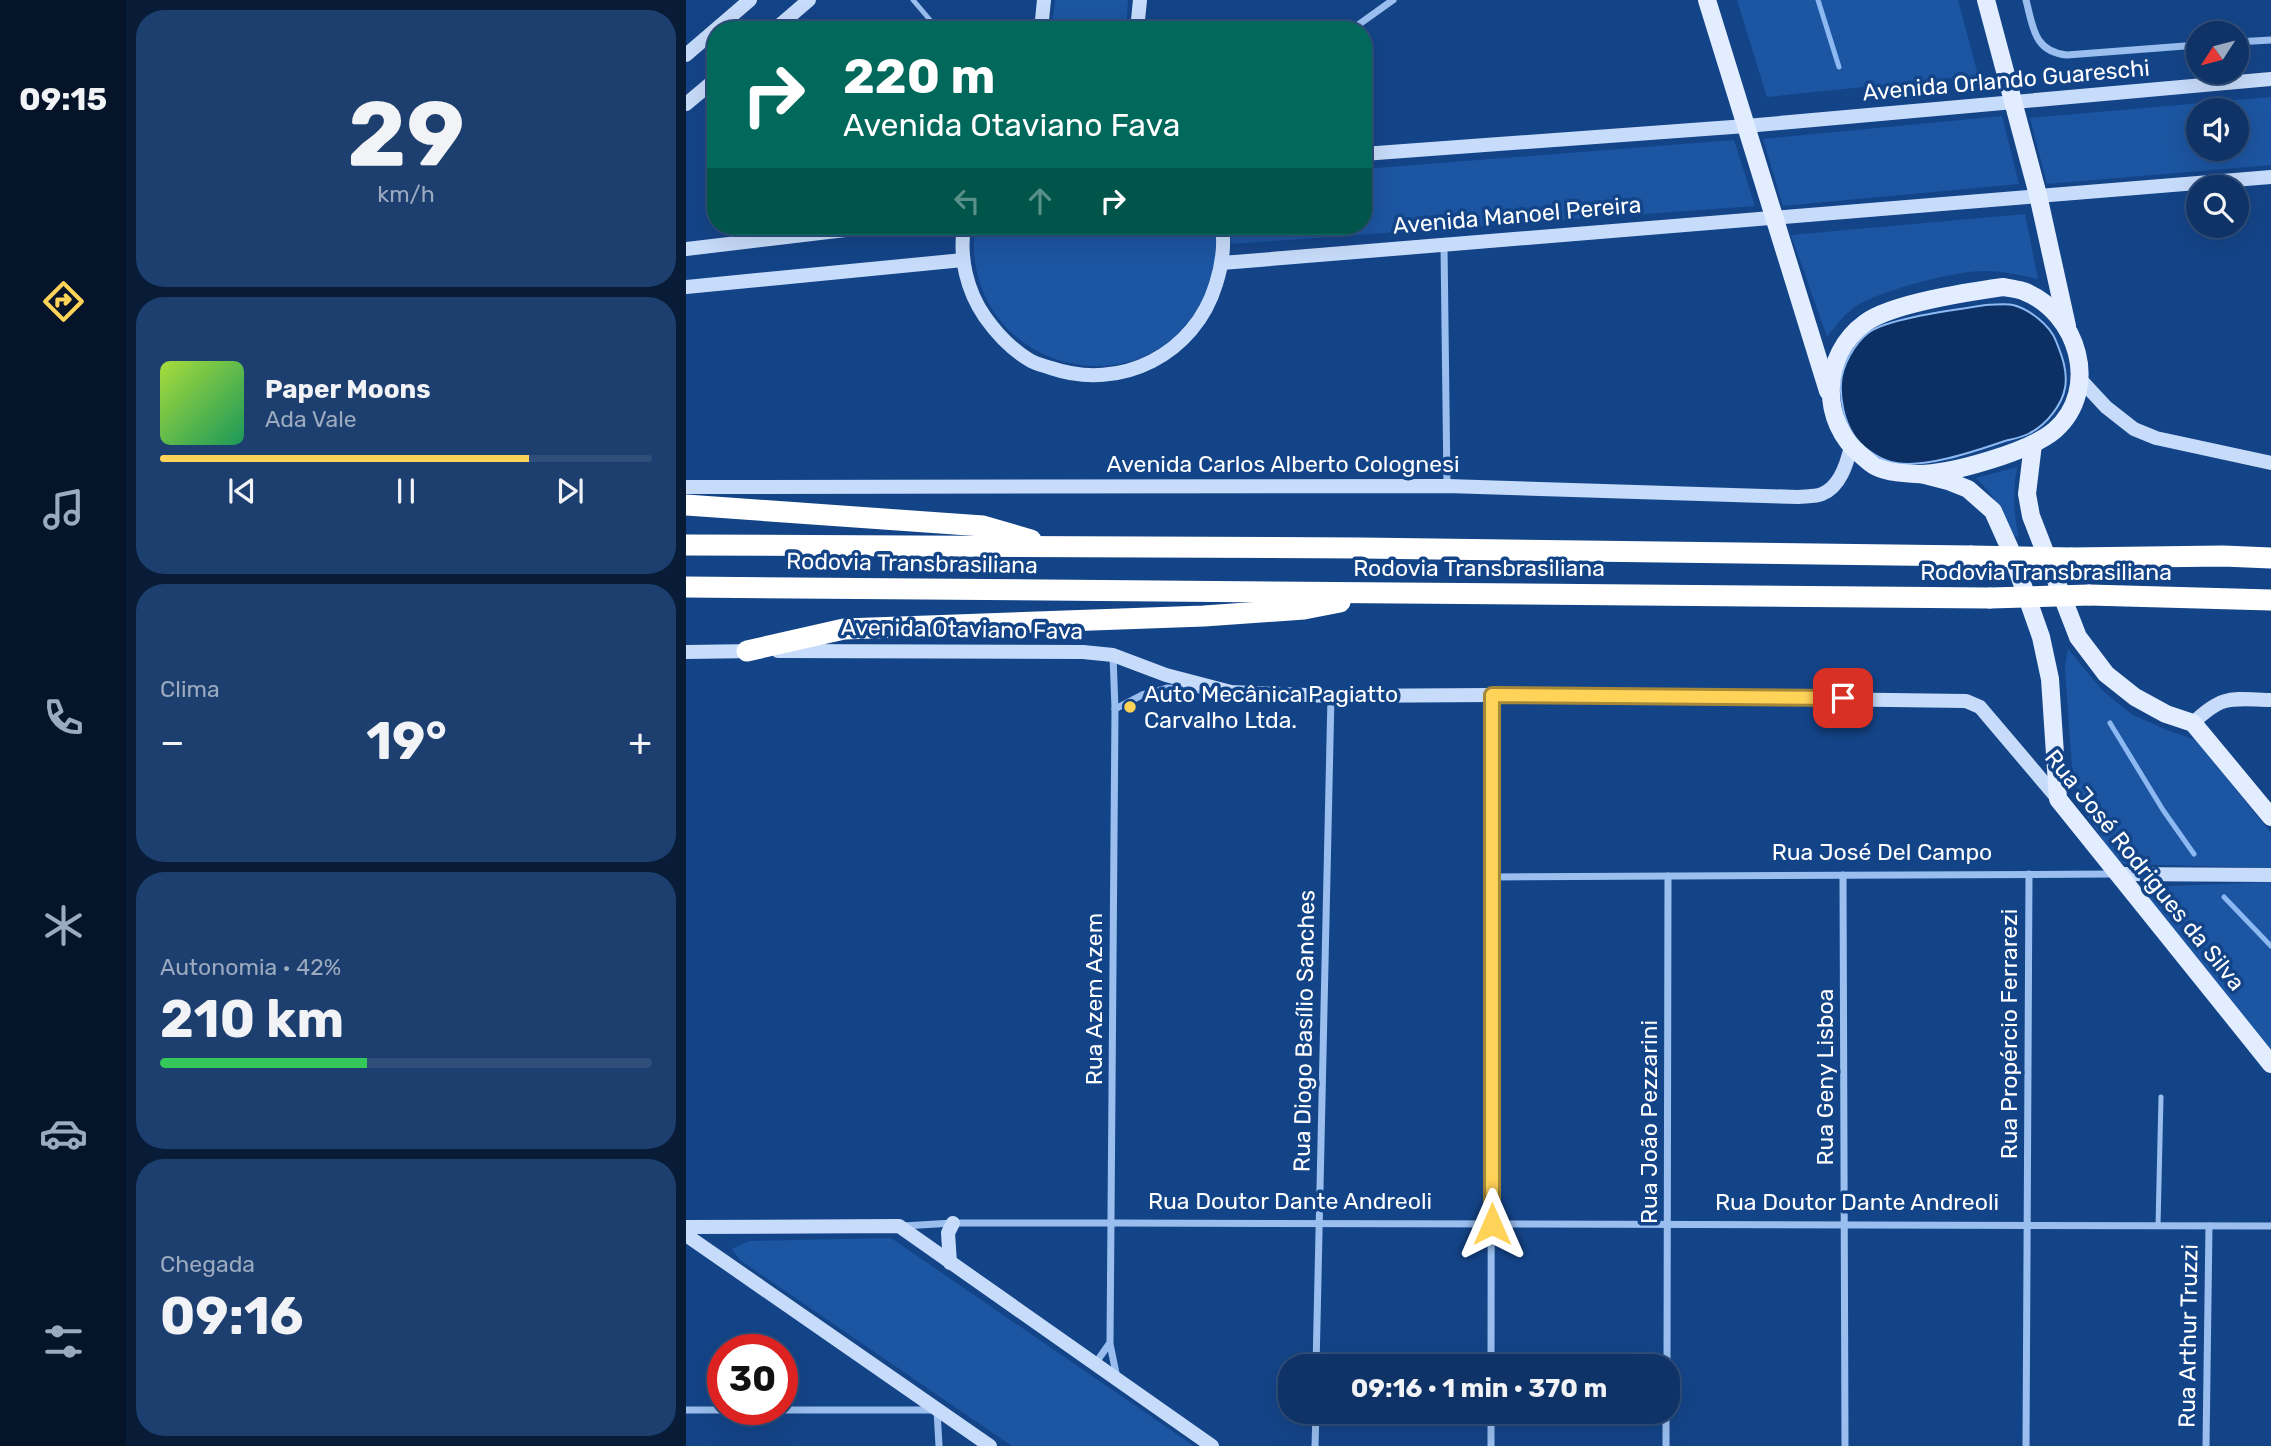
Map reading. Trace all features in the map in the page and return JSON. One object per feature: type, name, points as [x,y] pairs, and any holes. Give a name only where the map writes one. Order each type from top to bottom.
[{"type":"highway","points":[[686,505],[983,526],[1056,547]]},
{"type":"highway","name":"Rodovia Transbrasiliana","points":[[686,545],[1360,548],[2071,558],[2271,558]]},
{"type":"highway","name":"Rodovia Transbrasiliana","points":[[686,587],[1990,598],[2089,595],[2271,600]]},
{"type":"highway","points":[[747,651],[844,629],[1266,612],[1304,609],[1379,593]]},
{"type":"main road","points":[[1707,0],[1836,423],[1852,446],[1876,468],[1893,473],[1921,474],[1968,466],[2033,444],[2056,429],[2070,412],[2079,392],[2080,364],[2067,329],[2038,195],[1986,0]]},
{"type":"main road","points":[[1829,396],[1840,351],[1850,336],[1866,321],[1886,312],[1940,298],[2003,287],[2022,290],[2040,300],[2067,329]]},
{"type":"main road","points":[[2033,444],[2027,494],[2031,516],[2078,637],[2106,674],[2134,697],[2166,714],[2193,723],[2271,817]]},
{"type":"main road","points":[[1921,474],[1968,489],[1993,511],[2010,549],[2041,637],[2050,679],[2058,799]]},
{"type":"main road","name":"Rua José Rodrigues da Silva","points":[[2058,799],[2271,1064]]},
{"type":"street","points":[[726,21],[750,0]]},
{"type":"street","points":[[784,21],[809,0]]},
{"type":"street","points":[[1042,21],[1044,0]]},
{"type":"street","points":[[1138,21],[1140,0]]},
{"type":"street","points":[[1363,21],[1393,0]]},
{"type":"street","points":[[2026,0],[2036,35],[2040,44],[2048,51],[2067,55],[2186,46]]},
{"type":"street","points":[[686,55],[707,37]]},
{"type":"street","points":[[2249,41],[2271,40]]},
{"type":"street","name":"Avenida Orlando Guareschi","points":[[1745,125],[2271,79]]},
{"type":"street","points":[[686,104],[707,86]]},
{"type":"street","points":[[1372,153],[1745,125]]},
{"type":"street","points":[[1773,217],[2271,177]]},
{"type":"street","name":"Avenida Manoel Pereira","points":[[1223,263],[1773,217]]},
{"type":"street","points":[[686,249],[803,235]]},
{"type":"street","points":[[962,235],[963,260],[974,301],[998,335],[1031,361],[1071,375],[1113,375],[1153,362],[1186,338],[1210,303],[1223,263],[1222,235]]},
{"type":"street","points":[[1444,244],[1447,486]]},
{"type":"street","points":[[686,287],[963,260]]},
{"type":"street","points":[[2080,379],[2106,407],[2134,429],[2156,438],[2271,463]]},
{"type":"street","name":"Avenida Carlos Alberto Colognesi","points":[[686,486],[1447,486],[1798,497],[1821,494],[1834,485],[1843,473],[1852,446]]},
{"type":"street","name":"Avenida Otaviano Fava","points":[[686,652],[1083,652],[1113,655],[1166,675],[1231,692]]},
{"type":"street","name":"Rua Azem Azem","points":[[1113,655],[1115,709],[1110,1344],[1118,1381]]},
{"type":"street","name":"Avenida Otaviano Fava","points":[[1115,709],[1142,695],[1168,688],[1331,696],[1951,699],[1980,707]]},
{"type":"street","points":[[1491,1354],[1492,695]]},
{"type":"street","name":"Rua Diogo Basílio Sanches","points":[[1316,1354],[1331,696]]},
{"type":"street","points":[[2193,723],[2219,702],[2233,699],[2271,700]]},
{"type":"street","name":"Rua José Rodrigues da Silva","points":[[1980,707],[2058,799]]},
{"type":"street","name":"Rua Propércio Ferrarezi","points":[[2026,1446],[2029,874]]},
{"type":"street","name":"Rua Geny Lisboa","points":[[1843,875],[1845,1446]]},
{"type":"street","name":"Rua José Del Campo","points":[[1493,877],[2271,875]]},
{"type":"street","name":"Rua João Pezzarini","points":[[1667,1354],[1668,876]]},
{"type":"street","points":[[950,1263],[948,1233],[953,1223]]},
{"type":"street","name":"Rua Doutor Dante Andreoli","points":[[686,1227],[899,1226],[953,1223],[2271,1226]]},
{"type":"street","points":[[899,1226],[1212,1446]]},
{"type":"street","name":"Rua Arthur Truzzi","points":[[2206,1446],[2209,1226]]},
{"type":"street","points":[[686,1235],[990,1446]]},
{"type":"street","points":[[1095,1364],[1110,1344]]},
{"type":"street","points":[[686,1410],[937,1410]]},
{"type":"street","points":[[937,1410],[939,1446]]},
{"type":"street","points":[[1315,1446],[1316,1424]]},
{"type":"street","points":[[1490,1446],[1491,1424]]},
{"type":"street","points":[[1666,1424],[1666,1446]]},
{"type":"lane","points":[[913,0],[931,21]]},
{"type":"lane","points":[[2158,1226],[2161,1097]]},
{"type":"shaded area","points":[[1055,0],[1128,0],[1127,21],[1052,21]]},
{"type":"shaded area","points":[[1737,0],[1958,0],[1978,75],[1767,97]]},
{"type":"shaded area","points":[[2271,97],[2271,165],[2047,184],[2030,118],[2186,104],[2186,161],[2249,161],[2249,99]]},
{"type":"shaded area","points":[[2002,116],[2019,184],[1783,206],[1763,139]]},
{"type":"shaded area","points":[[1734,140],[1755,206],[1372,234],[1372,168]]},
{"type":"shaded area","points":[[2025,214],[2038,279],[1985,271],[1919,282],[1856,306],[1827,337],[1791,235]]},
{"type":"shaded area","points":[[975,235],[1217,235],[1216,262],[1204,298],[1175,336],[1139,358],[1099,366],[1059,360],[1023,342],[995,313],[977,274]]},
{"type":"shaded area","points":[[1230,235],[1356,235],[1232,244]]},
{"type":"shaded area","points":[[2007,304],[2019,307],[2038,318],[2053,335],[2064,364],[2066,382],[2061,401],[2052,414],[2042,425],[2024,436],[1933,462],[1891,462],[1865,448],[1850,428],[1841,396],[1844,370],[1858,343],[1868,333],[1891,323],[1986,305]]},
{"type":"shaded area","points":[[2017,467],[2014,502],[2019,537],[2012,536],[1998,505],[1976,478]]},
{"type":"shaded area","points":[[2068,649],[2102,690],[2131,714],[2196,740],[2271,833],[2271,868],[2124,864],[2115,858],[2084,812],[2072,768],[2065,668]]},
{"type":"shaded area","points":[[2271,882],[2271,1055],[2139,894],[2146,887]]},
{"type":"shaded area","points":[[891,1238],[1194,1446],[1012,1446],[740,1260],[732,1249],[749,1241]]},
{"type":"waterway","points":[[1818,0],[1839,67]]},
{"type":"waterway","points":[[2110,723],[2163,810],[2194,854]]},
{"type":"waterway","points":[[2224,897],[2271,946]]},
{"type":"place","name":"Auto Mecânica Pagiatto Carvalho Ltda.","points":[[1130,707]]},
{"type":"route","points":[[1492,1224],[1492,695],[1843,698]]}]
